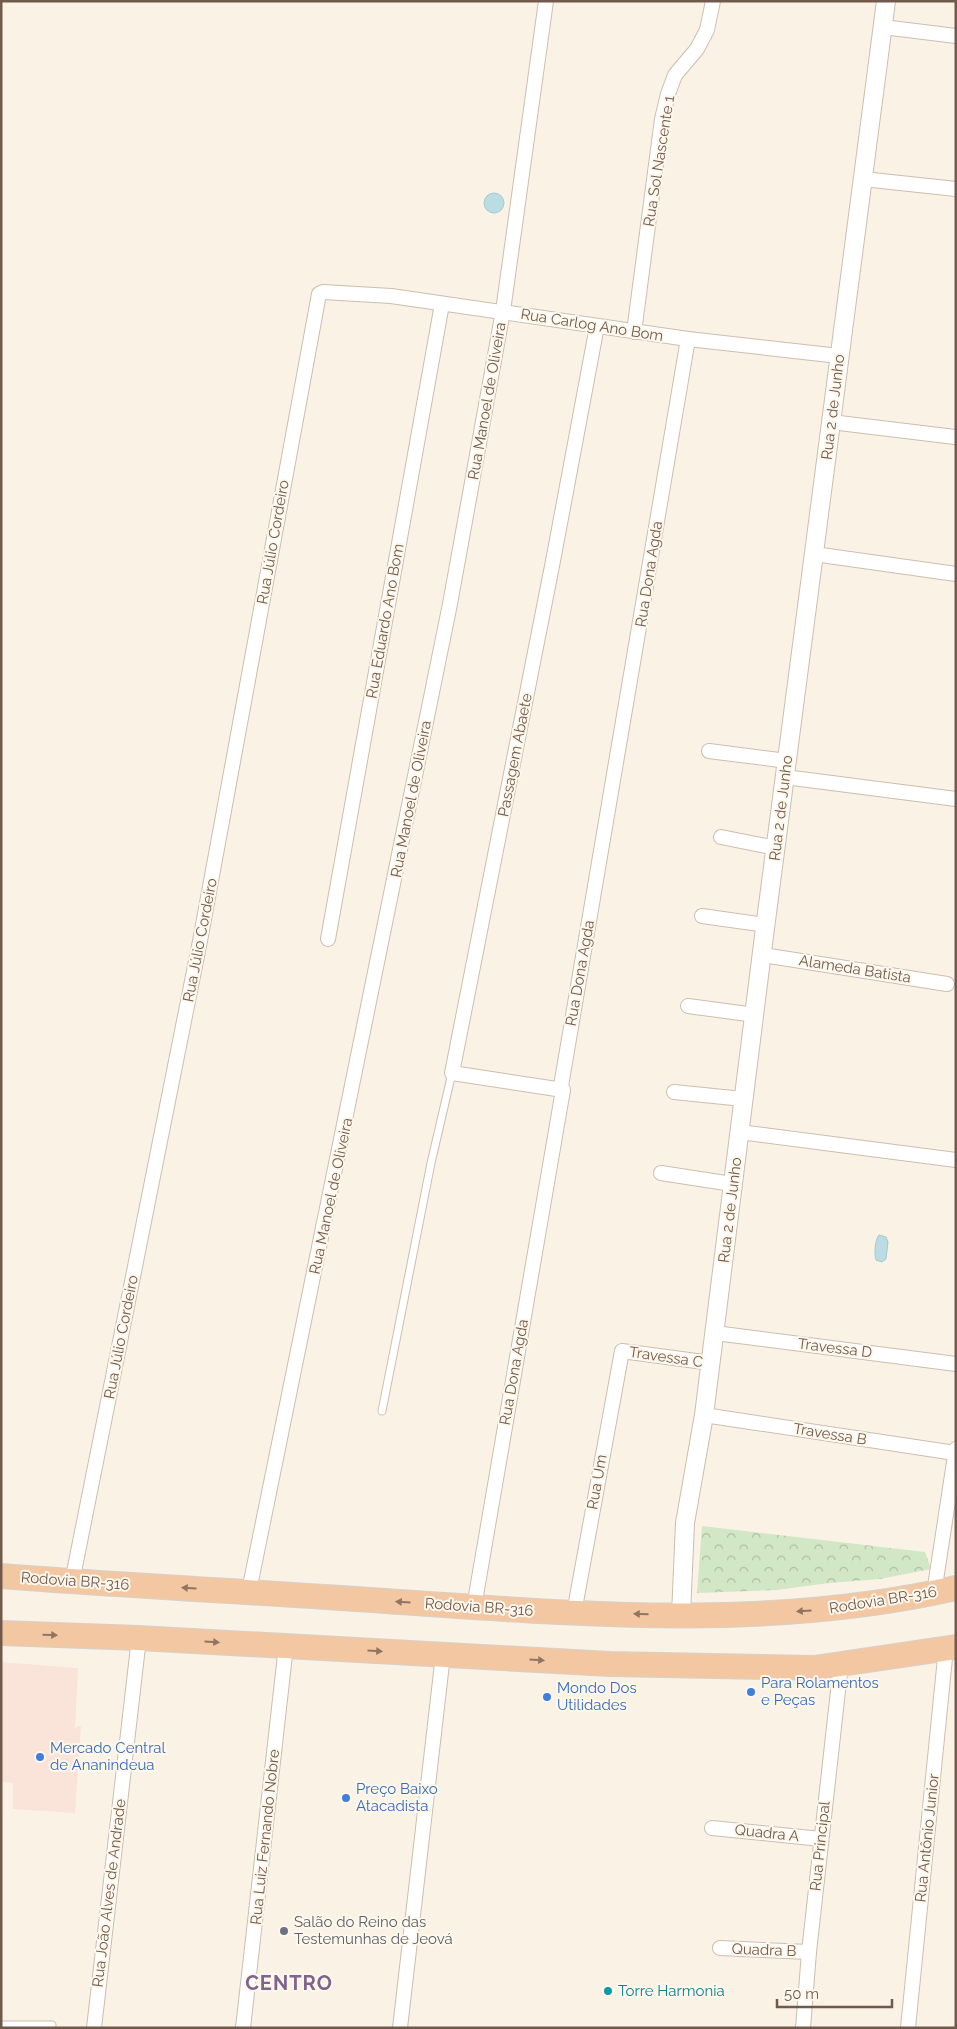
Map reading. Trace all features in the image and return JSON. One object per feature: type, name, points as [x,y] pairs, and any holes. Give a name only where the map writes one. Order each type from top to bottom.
[{"type":"highway","name":"Rodovia BR-316","points":[[1,1576],[574,1613],[681,1615],[804,1612],[945,1590]]},
{"type":"highway","points":[[1,1633],[138,1638],[620,1664],[814,1668],[951,1648]]},
{"type":"street","name":"Rua Manoel de Oliveira","points":[[249,1591],[450,604],[503,311],[546,1]]},
{"type":"street","name":"Rua Sol Nascente 1","points":[[634,332],[662,119],[668,94],[676,75],[703,39],[710,22],[713,1]]},
{"type":"street","name":"Rua 2 de Junho","points":[[681,1615],[685,1523],[704,1415],[715,1333],[732,1184],[886,1]]},
{"type":"street","points":[[883,27],[956,36]]},
{"type":"street","points":[[864,179],[956,189]]},
{"type":"street","name":"Rua Carlog Ano Bom","points":[[317,297],[323,292],[392,296],[634,332],[839,356]]},
{"type":"street","name":"Rua Júlio Cordeiro","points":[[72,1582],[200,941],[317,297]]},
{"type":"street","name":"Rua Eduardo Ano Bom","points":[[328,939],[442,304]]},
{"type":"street","name":"Passagem Abaete","points":[[452,1073],[554,561],[597,326]]},
{"type":"street","name":"Rua Dona Agda","points":[[474,1607],[563,1090],[561,1086],[630,690],[688,339]]},
{"type":"street","points":[[831,422],[955,437]]},
{"type":"street","points":[[814,554],[956,574]]},
{"type":"street","points":[[709,751],[786,769],[956,799]]},
{"type":"street","points":[[721,837],[776,848]]},
{"type":"street","points":[[702,916],[766,925]]},
{"type":"street","name":"Alameda Batista","points":[[763,955],[948,984]]},
{"type":"street","points":[[688,1006],[755,1015]]},
{"type":"street","points":[[452,1073],[563,1090]]},
{"type":"street","points":[[674,1092],[743,1099]]},
{"type":"street","points":[[740,1132],[956,1160]]},
{"type":"street","points":[[661,1173],[732,1184]]},
{"type":"street","name":"Travessa D","points":[[715,1333],[956,1364]]},
{"type":"street","name":"Travessa C","points":[[622,1351],[711,1363]]},
{"type":"street","name":"Rua Um","points":[[574,1613],[622,1351]]},
{"type":"street","name":"Travessa B","points":[[704,1415],[955,1451]]},
{"type":"street","points":[[945,1590],[955,1451]]},
{"type":"street","name":"Rua João Alves de Andrade","points":[[94,2028],[138,1638]]},
{"type":"street","name":"Rua Luiz Fernando Nobre","points":[[243,2028],[286,1646]]},
{"type":"street","name":"Rua Antônio Junior","points":[[908,2028],[951,1648]]},
{"type":"street","points":[[400,2028],[443,1655]]},
{"type":"street","name":"Rua Principal","points":[[804,2028],[809,1952],[841,1664]]},
{"type":"street","name":"Quadra A","points":[[712,1828],[821,1839]]},
{"type":"street","name":"Quadra B","points":[[720,1948],[809,1952]]},
{"type":"lane","points":[[382,1411],[431,1163],[452,1073]]},
{"type":"lane","points":[[1,2025],[52,2025]]},
{"type":"shaded area","name":"Mercado Central de Ananindeua","points":[[1,1662],[78,1668],[75,1730],[77,1726],[81,1726],[75,1813],[13,1809],[13,1783],[1,1782]]},
{"type":"green space","points":[[702,1526],[925,1552],[931,1569],[880,1579],[777,1590],[697,1593]]},
{"type":"water","points":[[494,193],[501,196],[504,203],[501,210],[494,213],[487,210],[484,203],[487,196]]},
{"type":"water","points":[[879,1235],[886,1237],[888,1242],[886,1259],[882,1262],[875,1258],[876,1243]]},
{"type":"place","name":"Para Rolamentos e Peças","points":[[751,1692]]},
{"type":"place","name":"Mondo Dos Utilidades","points":[[547,1697]]},
{"type":"place","name":"Mercado Central de Ananindeua","points":[[40,1757]]},
{"type":"place","name":"Preço Baixo Atacadista","points":[[346,1798]]},
{"type":"place","name":"Salão do Reino das Testemunhas de Jeová","points":[[284,1931]]},
{"type":"place","name":"Torre Harmonia","points":[[608,1991]]},
{"type":"district","name":"CENTRO","points":[[289,1983]]}]
